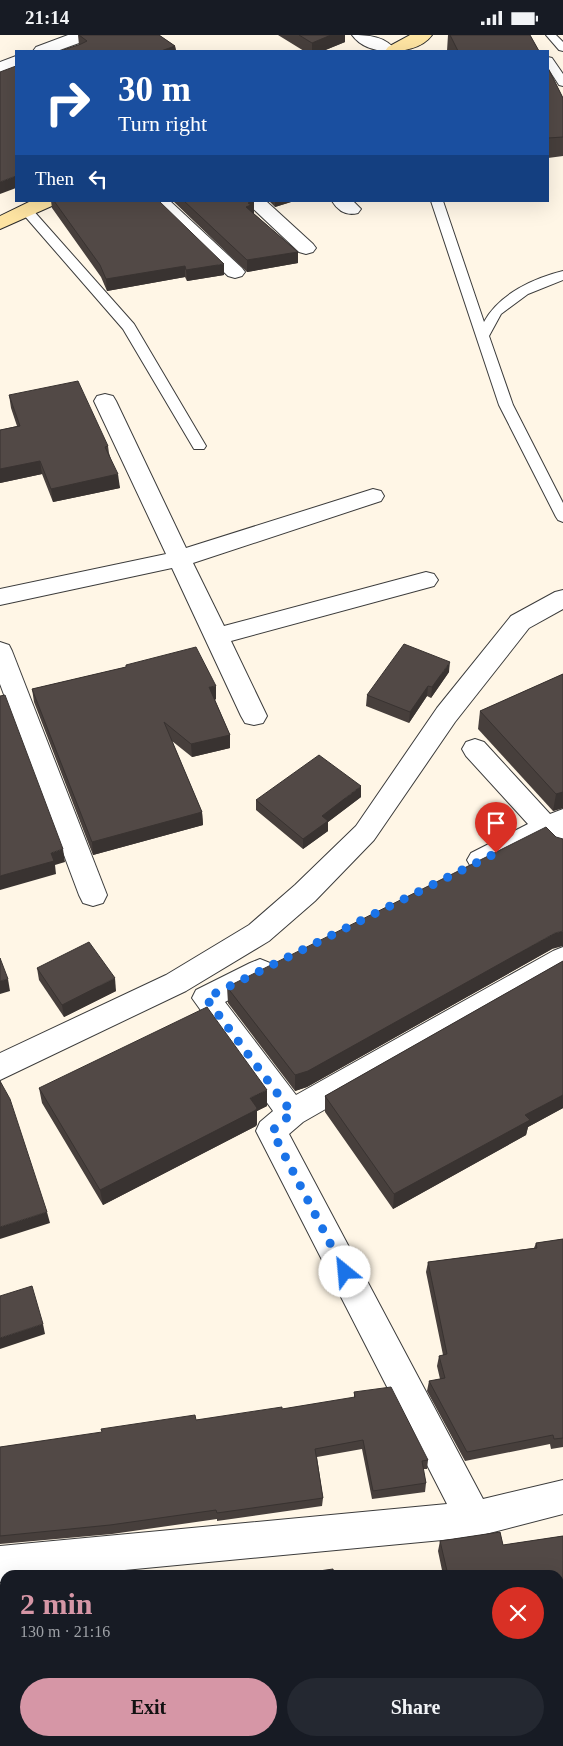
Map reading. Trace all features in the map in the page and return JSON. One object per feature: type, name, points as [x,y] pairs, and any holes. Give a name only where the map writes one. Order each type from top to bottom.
[{"type":"main road","points":[[396,50],[424,35]]},
{"type":"main road","points":[[0,223],[46,202]]},
{"type":"street","points":[[45,50],[84,35]]},
{"type":"street","points":[[361,35],[385,50]]},
{"type":"street","points":[[0,68],[15,61]]},
{"type":"street","points":[[160,202],[235,272]]},
{"type":"street","points":[[255,202],[306,248]]},
{"type":"street","points":[[105,401],[254,716]]},
{"type":"street","points":[[0,597],[179,559],[373,496]]},
{"type":"street","points":[[216,637],[426,580]]},
{"type":"street","points":[[0,1067],[176,983],[260,933],[305,893],[365,833],[446,715],[520,622],[563,598]]},
{"type":"street","points":[[0,651],[93,895]]},
{"type":"street","points":[[459,871],[558,830],[475,749]]},
{"type":"street","points":[[284,959],[206,998],[292,1113]]},
{"type":"street","points":[[474,1519],[272,1131],[292,1113],[563,959]]},
{"type":"street","points":[[0,1564],[474,1519],[563,1497]]},
{"type":"lane","points":[[552,36],[563,48]]},
{"type":"lane","points":[[549,62],[563,83]]},
{"type":"lane","points":[[438,202],[506,405],[563,517]]},
{"type":"lane","points":[[27,211],[129,327],[199,446]]},
{"type":"lane","points":[[483,336],[496,312],[523,291],[563,275]]},
{"type":"building","points":[[79,35],[159,35],[175,46],[164,50],[63,50],[87,41]]},
{"type":"building","points":[[299,35],[331,35],[312,43]]},
{"type":"building","points":[[450,35],[530,35],[538,50],[458,50]]},
{"type":"building","points":[[15,66],[15,176],[0,182],[0,72]]},
{"type":"building","points":[[549,70],[563,98],[563,137],[549,138]]},
{"type":"building","points":[[55,202],[160,202],[224,264],[186,270],[185,266],[106,279],[100,265]]},
{"type":"building","points":[[185,202],[251,202],[248,203],[251,205],[246,207],[298,252],[247,260]]},
{"type":"building","points":[[78,381],[108,446],[105,447],[118,474],[51,489],[40,461],[0,469],[0,430],[20,426],[9,395]]},
{"type":"building","points":[[404,644],[450,662],[432,687],[428,686],[410,712],[367,695]]},
{"type":"building","points":[[196,647],[216,686],[209,687],[230,735],[191,744],[164,722],[202,812],[92,842],[32,689],[126,667],[126,665]]},
{"type":"building","points":[[563,674],[563,792],[556,794],[480,711]]},
{"type":"building","points":[[5,695],[63,849],[51,853],[54,861],[0,876],[0,696]]},
{"type":"building","points":[[319,755],[361,786],[322,816],[328,821],[303,839],[256,800]]},
{"type":"building","points":[[546,827],[556,837],[563,839],[563,931],[555,933],[308,1071],[295,1075],[227,987]]},
{"type":"building","points":[[89,942],[115,978],[62,1005],[37,968]]},
{"type":"building","points":[[0,958],[8,979],[0,981]]},
{"type":"building","points":[[563,961],[563,1095],[525,1115],[530,1120],[394,1194],[325,1096]]},
{"type":"building","points":[[207,1007],[267,1090],[250,1098],[257,1108],[256,1110],[100,1190],[39,1088]]},
{"type":"building","points":[[0,1081],[10,1099],[47,1212],[0,1227]]},
{"type":"building","points":[[563,1239],[563,1438],[554,1439],[553,1435],[467,1452],[429,1381],[445,1378],[439,1356],[447,1354],[428,1262],[537,1248],[536,1243]]},
{"type":"building","points":[[32,1286],[43,1324],[0,1338],[0,1296]]},
{"type":"building","points":[[391,1387],[428,1460],[422,1461],[426,1483],[373,1491],[363,1440],[315,1449],[323,1498],[217,1513],[216,1510],[110,1525],[0,1536],[0,1447],[102,1432],[101,1429],[195,1415],[196,1420],[282,1407],[282,1409],[355,1397],[354,1392]]},
{"type":"building","points":[[500,1532],[503,1545],[563,1536],[563,1570],[447,1570],[440,1541]]},
{"type":"route","points":[[345,1272],[272,1131],[292,1113],[206,998],[496,853]]}]
